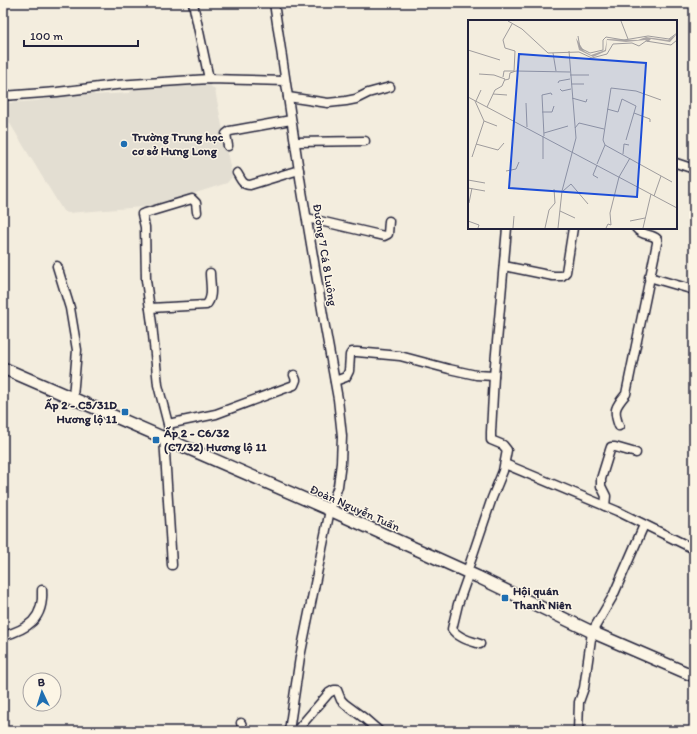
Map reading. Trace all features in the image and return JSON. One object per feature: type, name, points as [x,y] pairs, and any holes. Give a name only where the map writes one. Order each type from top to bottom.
[{"type":"main road","name":"Đoàn Nguyễn Tuấn","points":[[3,368],[330,510],[592,632],[694,676]]},
{"type":"street","points":[[193,3],[209,79]]},
{"type":"street","name":"Đường 7 Cá 8 Luông","points":[[274,3],[299,170],[338,398],[342,436],[338,486],[330,510],[300,657],[290,731]]},
{"type":"street","points":[[3,96],[116,85],[209,79],[285,81]]},
{"type":"street","points":[[288,97],[328,103],[356,99],[368,92],[390,87]]},
{"type":"street","points":[[228,146],[226,134],[230,131],[291,120]]},
{"type":"street","points":[[295,142],[365,141]]},
{"type":"street","points":[[677,163],[694,170]]},
{"type":"street","points":[[237,173],[242,182],[246,185],[250,185],[299,170]]},
{"type":"street","points":[[172,565],[167,439],[168,424],[158,385],[146,280],[145,227],[142,214],[192,199],[196,203],[197,212]]},
{"type":"street","points":[[307,218],[384,236],[388,234],[389,221]]},
{"type":"street","points":[[480,644],[461,637],[452,630],[468,573],[504,464],[507,450],[503,445],[491,440],[494,376],[507,229]]},
{"type":"street","points":[[504,266],[553,276],[562,276],[566,272],[573,229]]},
{"type":"street","points":[[619,426],[615,410],[617,404],[626,394],[657,239],[655,237],[645,235],[637,229]]},
{"type":"street","points":[[57,266],[70,308],[77,350],[73,398]]},
{"type":"street","points":[[150,308],[206,306],[210,302],[211,298],[210,273]]},
{"type":"street","points":[[649,277],[694,290]]},
{"type":"street","points":[[335,381],[346,377],[349,371],[350,355],[352,352],[400,356],[449,369],[494,376]]},
{"type":"street","points":[[168,424],[216,414],[294,385],[296,380],[294,375]]},
{"type":"street","points":[[605,506],[606,496],[601,486],[611,447],[636,453]]},
{"type":"street","points":[[504,464],[605,506],[694,549]]},
{"type":"street","points":[[578,731],[579,702],[584,688],[592,632],[613,596],[644,524]]},
{"type":"street","points":[[3,636],[14,633],[28,626],[36,619],[43,601],[42,590]]},
{"type":"street","points":[[290,731],[298,729],[329,692],[334,690],[337,690],[344,704],[379,731]]},
{"type":"shaded area","name":"Trường Trung học cơ sở Hưng Long","points":[[206,81],[215,90],[232,177],[227,183],[155,206],[68,213],[63,211],[3,112],[6,103],[35,101],[93,91],[94,95],[129,93],[136,86]]},
{"type":"place","name":"Trường Trung học cơ sở Hưng Long","points":[[124,144]]},
{"type":"place","name":"Ấp 2 - C5/31D Hương lộ 11","points":[[125,412]]},
{"type":"place","name":"Ấp 2 - C6/32 (C7/32) Hương lộ 11","points":[[156,440]]},
{"type":"place","name":"Hội quán Thanh Niên","points":[[505,598]]}]
